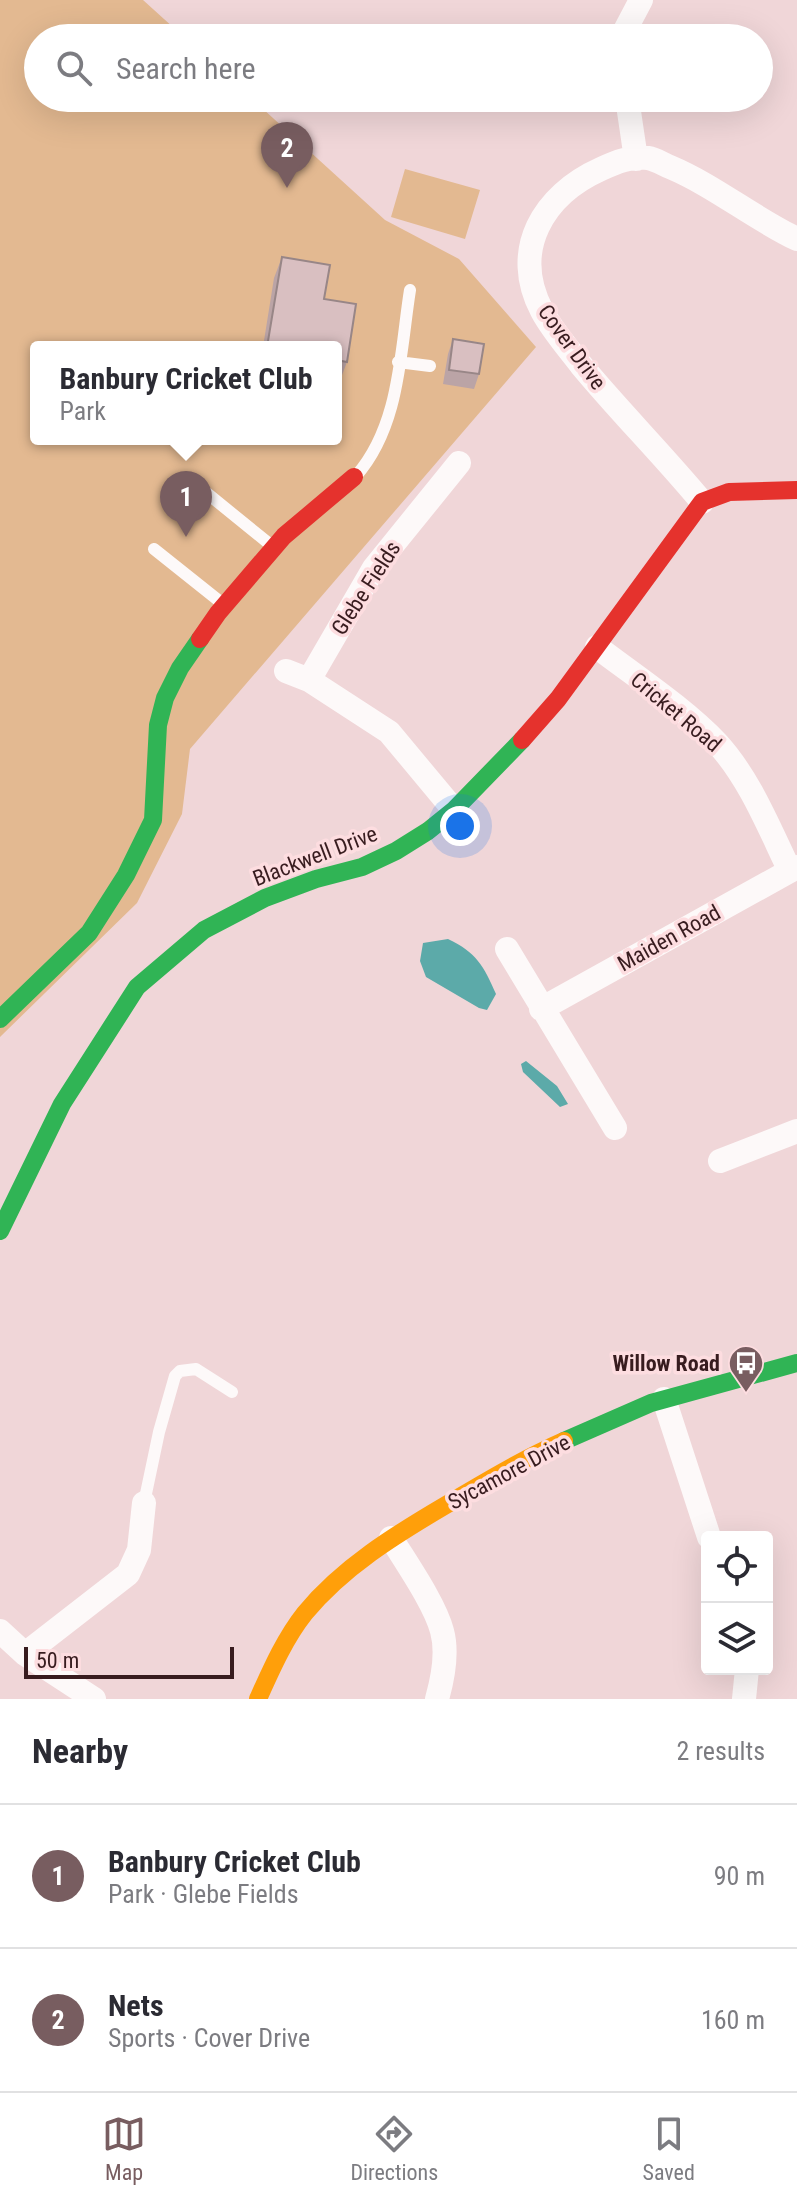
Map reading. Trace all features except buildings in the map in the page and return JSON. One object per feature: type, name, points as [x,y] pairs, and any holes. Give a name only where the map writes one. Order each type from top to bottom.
[{"type":"street","points":[[628,24],[641,0]]},
{"type":"street","points":[[629,112],[636,159]]},
{"type":"street","name":"Cover Drive","points":[[702,502],[567,347],[542,313],[531,286],[529,263],[533,234],[556,198],[588,174],[620,160],[650,158],[690,175],[797,239]]},
{"type":"street","name":"Glebe Fields","points":[[454,810],[389,732],[297,675],[374,568],[459,463]]},
{"type":"street","points":[[0,1019],[89,933],[126,875],[153,820],[158,725],[165,698],[180,668],[225,606],[284,536],[354,477]]},
{"type":"street","points":[[702,502],[729,492],[797,490]]},
{"type":"street","name":"Blackwell Drive","points":[[0,1231],[6,1201],[62,1104],[137,987],[204,930],[265,898],[316,879],[362,867],[407,844],[454,810],[495,770],[558,699],[702,502]]},
{"type":"street","name":"Cricket Road","points":[[597,647],[716,742],[735,766],[794,869]]},
{"type":"street","name":"Maiden Road","points":[[541,1009],[794,869]]},
{"type":"street","points":[[507,949],[615,1128]]},
{"type":"street","points":[[720,1161],[797,1131]]},
{"type":"street","name":"Sycamore Drive","points":[[258,1699],[274,1664],[303,1616],[328,1588],[391,1538],[519,1461],[664,1399],[797,1363]]},
{"type":"street","points":[[664,1399],[707,1531]]},
{"type":"street","points":[[25,1654],[44,1636],[128,1574],[139,1550],[144,1503]]},
{"type":"street","points":[[391,1538],[442,1631],[444,1666],[437,1699]]},
{"type":"street","points":[[0,1631],[25,1654],[94,1699]]},
{"type":"street","name":"Sycamore Drive","points":[[238,1699],[274,1664]]},
{"type":"street","points":[[744,1699],[746,1675]]},
{"type":"lane","points":[[354,477],[381,442],[390,414],[410,290]]},
{"type":"lane","points":[[398,362],[430,366]]},
{"type":"lane","points":[[203,490],[274,548]]},
{"type":"lane","points":[[154,549],[225,606]]},
{"type":"lane","points":[[144,1503],[175,1376],[180,1371],[196,1369],[232,1392]]},
{"type":"shaded area","points":[[0,0],[143,0],[170,24],[24,24],[24,112],[266,112],[385,220],[459,259],[536,347],[190,749],[182,814],[137,903],[0,1037]]},
{"type":"shaded area","points":[[405,169],[480,190],[465,239],[391,217]]},
{"type":"water","points":[[448,939],[472,955],[487,975],[496,994],[487,1010],[426,977],[420,961],[423,943]]},
{"type":"water","points":[[526,1061],[557,1086],[568,1104],[560,1107],[523,1072],[521,1064]]},
{"type":"traffic: fast","points":[[0,1019],[89,933],[126,875],[153,820],[158,725],[165,698],[180,668],[200,639]]},
{"type":"traffic: fast","points":[[0,1231],[62,1104],[137,987],[204,930],[265,898],[316,879],[362,867],[428,831],[454,810],[522,740]]},
{"type":"traffic: fast","points":[[564,1441],[651,1403],[797,1363]]},
{"type":"traffic: slow","points":[[258,1699],[298,1623],[336,1581],[389,1540],[427,1516],[504,1471],[564,1441]]},
{"type":"traffic: jam","points":[[200,639],[218,613],[284,536],[354,477]]},
{"type":"traffic: jam","points":[[522,740],[558,699],[702,502],[729,492],[797,490]]},
{"type":"place","name":"Nets","points":[[287,188]]},
{"type":"place","name":"Banbury Cricket Club","points":[[186,537]]},
{"type":"place","name":"Willow Road","points":[[746,1394]]}]
